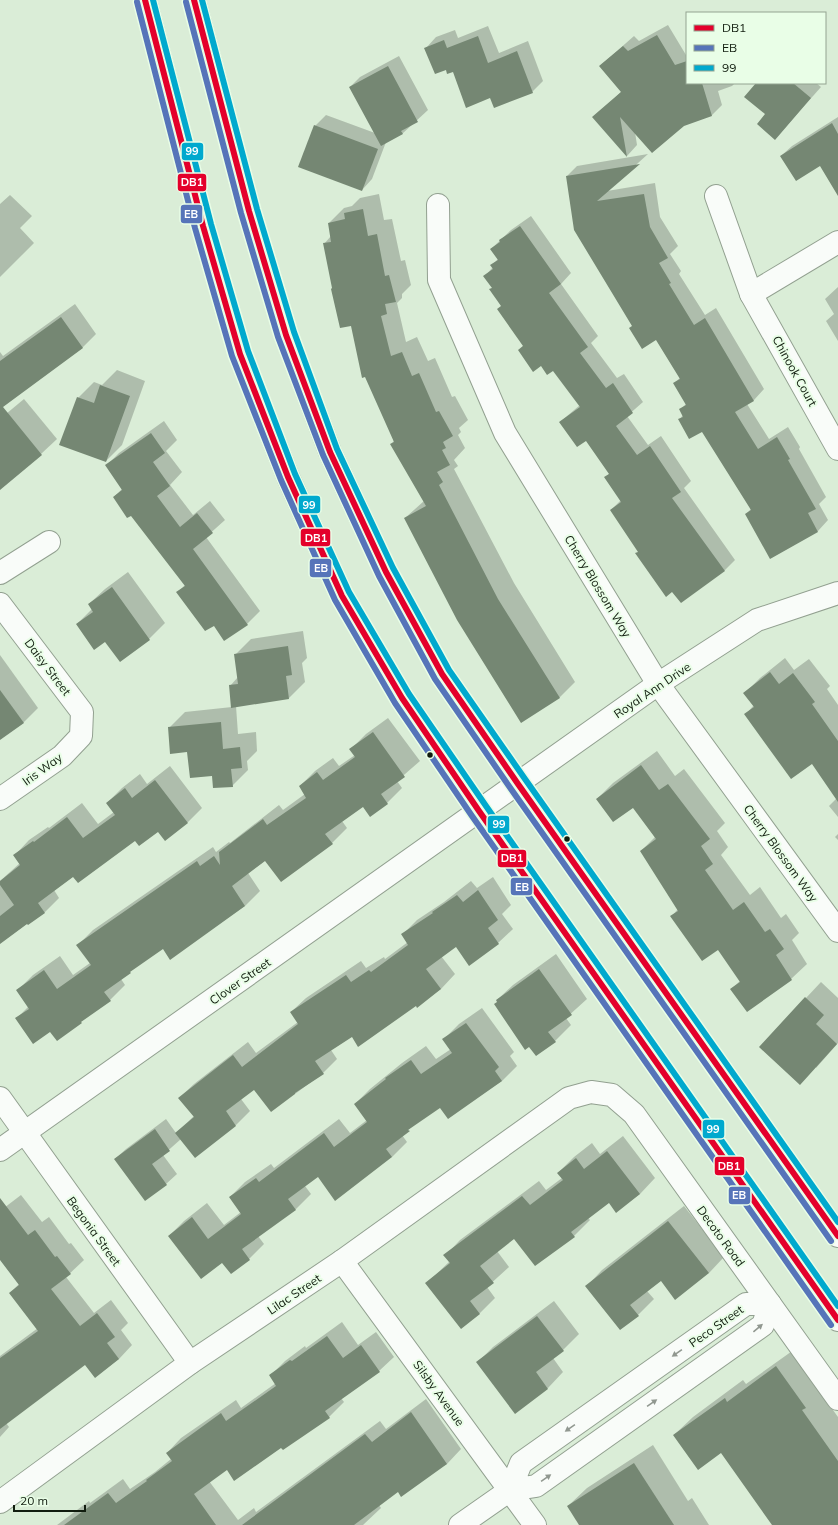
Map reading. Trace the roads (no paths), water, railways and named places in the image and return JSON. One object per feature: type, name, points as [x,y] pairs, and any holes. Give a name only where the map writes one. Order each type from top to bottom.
[{"type":"street","points":[[195,4],[249,211],[286,335],[330,452],[386,572],[438,667],[518,784],[838,1236]]},
{"type":"street","points":[[147,10],[203,226],[240,354],[288,477],[342,596],[402,698],[479,811],[838,1320]]},
{"type":"street","name":"Chinook Court","points":[[716,196],[751,294],[838,449]]},
{"type":"street","name":"Cherry Blossom Way","points":[[438,205],[439,280],[505,433],[658,684],[838,931]]},
{"type":"street","points":[[751,294],[838,242]]},
{"type":"street","points":[[0,573],[49,542]]},
{"type":"street","name":"Royal Ann Drive","points":[[479,811],[658,684],[757,620],[838,593]]},
{"type":"street","name":"Daisy Street","points":[[0,604],[82,712],[81,736]]},
{"type":"street","name":"Iris Way","points":[[0,799],[62,756],[81,736]]},
{"type":"street","name":"Clover Street","points":[[0,1150],[479,811]]},
{"type":"street","name":"Lilac Street","points":[[0,1502],[190,1363],[342,1262],[569,1098],[591,1092]]},
{"type":"street","name":"Decoto Road","points":[[591,1092],[612,1095],[634,1114],[838,1399]]},
{"type":"street","name":"Begonia Street","points":[[0,1098],[24,1134],[190,1363]]},
{"type":"street","name":"Silsby Avenue","points":[[342,1262],[535,1525]]},
{"type":"street","points":[[460,1525],[510,1490],[536,1486],[763,1325],[770,1304]]}]
